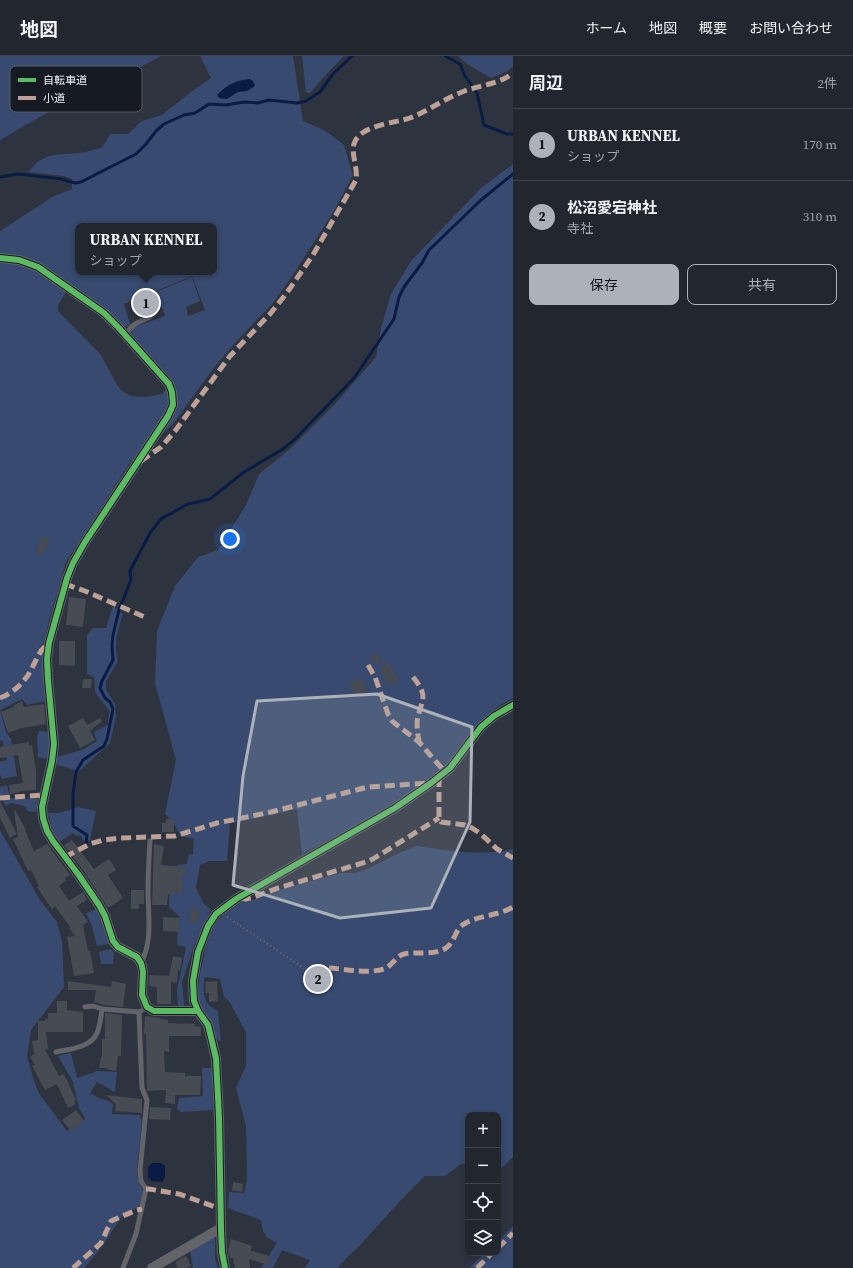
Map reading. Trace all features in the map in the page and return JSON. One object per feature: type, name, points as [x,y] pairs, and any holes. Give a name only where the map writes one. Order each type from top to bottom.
[{"type":"street","points":[[0,258],[18,260],[38,267],[104,313],[126,335],[169,384],[172,392],[173,405],[168,416],[82,547],[67,578],[49,643],[47,659],[54,744],[52,762],[42,807],[43,818],[47,831],[99,905],[105,916],[113,942],[118,947],[137,957],[141,964],[143,971],[143,1010],[198,1011]]},
{"type":"street","points":[[225,1268],[222,1252],[216,1058],[208,1025],[198,1011],[194,1001],[193,981],[198,952],[208,926],[219,912],[236,899],[395,808],[431,783],[450,768],[482,727],[494,716],[513,705]]},
{"type":"street","points":[[152,1268],[221,1228]]},
{"type":"lane","points":[[126,335],[133,325],[150,317]]},
{"type":"lane","points":[[141,964],[147,952],[149,937],[148,875],[150,841]]},
{"type":"lane","points":[[85,1007],[93,1006],[102,1009],[143,1010],[142,1088],[147,1100],[140,1170],[141,1181],[146,1190],[136,1234],[122,1268]]},
{"type":"lane","points":[[56,1052],[79,1047],[94,1038],[97,1033],[102,1009]]},
{"type":"path","points":[[219,912],[311,973]]},
{"type":"highlighted area","points":[[377,694],[472,727],[470,822],[431,908],[340,918],[233,885],[243,776],[257,701]]},
{"type":"shaded area","points":[[0,56],[161,56],[142,66],[10,66],[10,112],[49,112],[0,140]]},
{"type":"shaded area","points":[[200,56],[293,56],[303,121],[326,131],[344,145],[353,175],[334,211],[273,303],[234,344],[213,369],[173,424],[130,463],[66,562],[44,642],[39,648],[45,648],[43,681],[45,701],[27,705],[22,699],[0,710],[0,231],[52,197],[72,189],[72,179],[64,176],[29,172],[35,164],[50,156],[84,152],[100,148],[110,134],[128,134],[142,121],[162,115],[211,78]],"holes":[[[192,276],[205,310],[188,316],[186,307],[200,301],[192,277],[156,292],[165,316],[133,328],[131,335],[171,383],[162,394],[145,397],[131,396],[123,392],[117,385],[101,355],[58,311],[58,305],[66,292],[125,327],[130,324],[124,304]]]},
{"type":"shaded area","points":[[302,56],[344,56],[310,93],[306,92]]},
{"type":"shaded area","points":[[458,56],[513,56],[513,67],[506,72],[491,78],[467,64]]},
{"type":"shaded area","points":[[250,79],[253,81],[255,86],[247,91],[238,92],[227,99],[219,98],[217,95],[224,88],[232,84]]},
{"type":"shaded area","points":[[513,164],[513,698],[497,707],[474,728],[444,769],[430,781],[359,824],[302,854],[297,809],[229,824],[227,861],[209,861],[200,865],[196,888],[204,904],[211,910],[194,946],[182,982],[184,1005],[182,1007],[178,1006],[177,991],[186,947],[177,945],[179,916],[169,907],[170,878],[177,865],[187,864],[188,855],[193,854],[194,839],[180,836],[175,825],[165,814],[176,760],[155,683],[157,631],[175,586],[198,557],[218,550],[246,505],[259,474],[290,449],[334,405],[376,357],[381,328],[391,294],[411,261],[481,188]]},
{"type":"shaded area","points":[[113,606],[123,614],[116,643],[118,661],[106,681],[106,690],[115,704],[116,716],[110,743],[79,771],[57,765],[57,757],[82,750],[97,741],[94,732],[108,725],[109,710],[95,692],[94,677],[87,674],[87,635],[93,628],[106,628]]},
{"type":"shaded area","points":[[0,710],[6,732],[11,739],[17,776],[2,779],[0,774],[0,762],[7,760],[3,741],[0,741]]},
{"type":"shaded area","points":[[39,731],[49,732],[50,744],[48,759],[38,757],[37,736]]},
{"type":"shaded area","points":[[7,785],[10,798],[38,799],[36,812],[28,811],[24,806],[11,803],[6,806],[2,799],[0,800],[0,787]]},
{"type":"shaded area","points":[[78,807],[96,811],[90,840],[84,842],[80,835],[76,836],[73,833],[59,842],[52,830],[48,813],[59,813]]},
{"type":"shaded area","points":[[0,830],[40,900],[57,922],[62,941],[64,987],[31,1030],[27,1057],[36,1087],[40,1095],[67,1131],[85,1119],[79,1108],[73,1082],[58,1056],[71,1053],[77,1078],[96,1071],[117,1072],[115,1092],[97,1082],[90,1093],[113,1104],[112,1114],[140,1115],[142,1122],[137,1169],[138,1180],[143,1191],[141,1205],[122,1216],[101,1248],[84,1268],[0,1268]]},
{"type":"shaded area","points":[[417,846],[453,851],[477,852],[513,849],[513,1157],[501,1169],[501,1112],[465,1112],[465,1165],[461,1164],[445,1176],[425,1176],[338,1268],[305,1268],[310,1260],[282,1250],[273,1268],[261,1268],[277,1243],[266,1237],[266,1234],[263,1232],[261,1220],[228,1208],[229,1192],[244,1193],[247,1181],[246,1126],[236,1088],[246,1066],[246,1032],[229,1001],[224,997],[220,979],[205,977],[204,990],[207,1003],[218,1011],[221,1042],[216,1038],[201,1008],[197,997],[206,946],[213,927],[222,916],[241,901],[250,901],[279,890],[341,873],[355,873],[365,870],[401,852]]},
{"type":"shaded area","points":[[97,909],[105,925],[109,944],[97,946],[92,926],[86,913]]},
{"type":"shaded area","points":[[111,949],[114,953],[113,964],[101,964],[99,952]]},
{"type":"shaded area","points":[[202,1068],[212,1068],[213,1110],[181,1112],[177,1109],[179,1098],[203,1096]]},
{"type":"shaded area","points":[[152,1163],[161,1163],[165,1166],[165,1178],[162,1182],[151,1181],[148,1177],[148,1167]]},
{"type":"shaded area","points":[[513,1226],[513,1268],[469,1268],[482,1256],[501,1256],[501,1238]]},
{"type":"shaded area","points":[[215,1237],[215,1258],[218,1268],[193,1268],[190,1250]]},
{"type":"building","points":[[155,294],[160,305],[143,313],[138,300]]},
{"type":"building","points":[[43,536],[50,539],[42,555],[35,552]]},
{"type":"building","points":[[69,597],[86,599],[83,627],[66,625]]},
{"type":"building","points":[[59,641],[75,641],[75,666],[59,665]]},
{"type":"building","points":[[377,653],[382,662],[376,665],[370,656]]},
{"type":"building","points":[[389,663],[399,681],[389,686],[379,668]]},
{"type":"building","points":[[361,678],[368,694],[356,698],[350,682]]},
{"type":"building","points":[[83,679],[92,679],[91,688],[82,688]]},
{"type":"building","points":[[22,701],[24,707],[44,704],[46,724],[22,728],[8,733],[1,712],[14,707],[13,706]]},
{"type":"building","points":[[83,718],[87,725],[100,718],[102,721],[90,731],[95,740],[80,748],[68,726]]},
{"type":"building","points":[[29,742],[29,746],[32,745],[36,771],[36,790],[20,791],[10,794],[9,785],[23,783],[18,755],[0,758],[0,747]]},
{"type":"building","points":[[0,801],[17,834],[10,838],[0,818]]},
{"type":"building","points":[[15,810],[26,830],[34,851],[47,844],[70,875],[65,878],[66,880],[59,886],[69,901],[83,892],[87,900],[77,906],[88,922],[83,925],[94,973],[74,976],[67,937],[75,936],[55,906],[52,909],[37,887],[39,886],[31,870],[28,871],[13,839],[18,837]]},
{"type":"building","points":[[166,819],[174,819],[174,832],[162,832],[162,823],[166,823]]},
{"type":"building","points":[[72,840],[94,869],[109,859],[116,870],[108,875],[123,898],[108,908],[83,870],[64,845]]},
{"type":"building","points":[[154,844],[164,846],[161,865],[185,867],[185,875],[182,875],[183,893],[168,894],[167,905],[152,905]]},
{"type":"building","points":[[131,890],[144,890],[144,904],[139,904],[139,909],[131,909]]},
{"type":"building","points":[[191,908],[199,909],[197,923],[190,922]]},
{"type":"building","points":[[163,917],[179,918],[179,932],[163,931]]},
{"type":"building","points":[[173,956],[182,958],[180,971],[178,970],[177,983],[171,982],[171,1004],[157,1004],[157,987],[149,986],[149,975],[169,976]]},
{"type":"building","points":[[68,981],[111,987],[112,981],[126,984],[123,1007],[103,1005],[94,1002],[96,990],[68,990]]},
{"type":"building","points":[[217,981],[218,1001],[209,1002],[209,993],[206,993],[205,982]]},
{"type":"building","points":[[57,1001],[67,1001],[67,1010],[83,1012],[83,1032],[46,1032],[48,1049],[45,1050],[59,1076],[64,1074],[76,1100],[74,1101],[76,1104],[68,1108],[57,1084],[45,1090],[32,1066],[35,1065],[30,1057],[34,1054],[32,1041],[38,1040],[38,1021],[45,1021],[45,1019],[48,1019],[48,1013],[57,1013]]},
{"type":"building","points":[[105,1013],[122,1015],[121,1056],[118,1056],[116,1071],[106,1069],[107,1068],[99,1068],[102,1057],[102,1039],[105,1039]]},
{"type":"building","points":[[145,1016],[168,1020],[168,1023],[195,1024],[195,1026],[201,1027],[201,1036],[169,1036],[169,1052],[164,1051],[165,1072],[185,1073],[185,1076],[201,1076],[200,1095],[175,1095],[175,1104],[165,1103],[166,1090],[147,1091],[146,1034],[144,1034]]},
{"type":"building","points":[[106,1095],[142,1099],[142,1113],[115,1111],[116,1104]]},
{"type":"building","points":[[150,1107],[171,1108],[170,1120],[149,1119]]},
{"type":"building","points":[[76,1110],[84,1121],[71,1131],[62,1120]]},
{"type":"building","points":[[233,1182],[243,1184],[242,1192],[232,1190]]},
{"type":"building","points":[[231,1239],[252,1246],[251,1251],[270,1256],[268,1265],[249,1259],[250,1268],[235,1268],[233,1258],[230,1258],[228,1250]]},
{"type":"building","points":[[186,1256],[191,1266],[186,1268],[178,1268],[175,1262]]},
{"type":"waterway","points":[[0,177],[19,174],[61,179],[75,183],[81,182],[136,154],[164,124],[184,115],[195,113],[209,104],[226,105],[244,102],[258,103],[269,100],[297,103],[306,101],[320,92],[333,74],[352,56]]},
{"type":"waterway","points":[[445,56],[460,64],[465,76],[477,93],[484,125],[507,134],[513,134]]},
{"type":"waterway","points":[[86,843],[87,835],[73,826],[73,794],[76,772],[83,760],[104,746],[107,739],[113,709],[100,688],[113,660],[113,635],[119,610],[131,580],[130,571],[150,533],[161,519],[188,504],[210,499],[244,472],[283,449],[294,440],[354,378],[394,319],[399,297],[404,287],[422,263],[429,250],[481,200],[513,174]]},
{"type":"marked path","points":[[141,461],[161,447],[175,431],[230,356],[270,314],[313,255],[356,180],[353,148],[357,138],[370,129],[410,118],[455,95],[501,80],[513,73]]},
{"type":"marked path","points":[[65,584],[147,618]]},
{"type":"marked path","points":[[0,698],[10,693],[24,681],[41,651],[49,643]]},
{"type":"marked path","points":[[368,665],[375,677],[388,714],[392,721],[419,742],[445,772]]},
{"type":"marked path","points":[[413,677],[422,690],[423,695],[417,722],[419,742]]},
{"type":"marked path","points":[[439,777],[439,818],[441,822],[465,825],[472,828],[497,849],[513,858]]},
{"type":"marked path","points":[[65,857],[90,844],[103,840],[175,836],[217,823],[271,812],[368,787],[429,783]]},
{"type":"marked path","points":[[0,798],[44,795]]},
{"type":"marked path","points":[[241,898],[246,899],[254,897],[278,888],[366,862],[439,818]]},
{"type":"marked path","points":[[329,968],[371,971],[387,968],[404,954],[436,952],[446,948],[464,924],[513,907]]},
{"type":"marked path","points":[[146,1189],[179,1194],[221,1209]]},
{"type":"marked path","points":[[73,1268],[101,1243],[111,1221],[142,1209]]},
{"type":"marked path","points":[[501,1245],[513,1233]]},
{"type":"marked path","points":[[477,1268],[489,1256]]},
{"type":"cycle path","points":[[0,258],[19,260],[38,267],[104,313],[169,384],[172,392],[173,405],[168,416],[85,542],[73,563],[67,578],[49,643],[47,659],[54,744],[52,761],[42,807],[43,818],[47,831],[99,905],[105,916],[113,941],[118,947],[137,957],[141,963],[143,971],[142,995],[147,1007],[154,1011],[198,1011]]},
{"type":"cycle path","points":[[225,1268],[222,1252],[216,1058],[208,1025],[198,1011],[194,1001],[193,981],[198,952],[208,926],[216,914],[236,899],[395,808],[431,783],[450,768],[481,727],[494,716],[513,705]]},
{"type":"place","name":"URBAN KENNEL","points":[[146,303]]},
{"type":"place","name":"松沼愛宕神社","points":[[318,979]]}]
